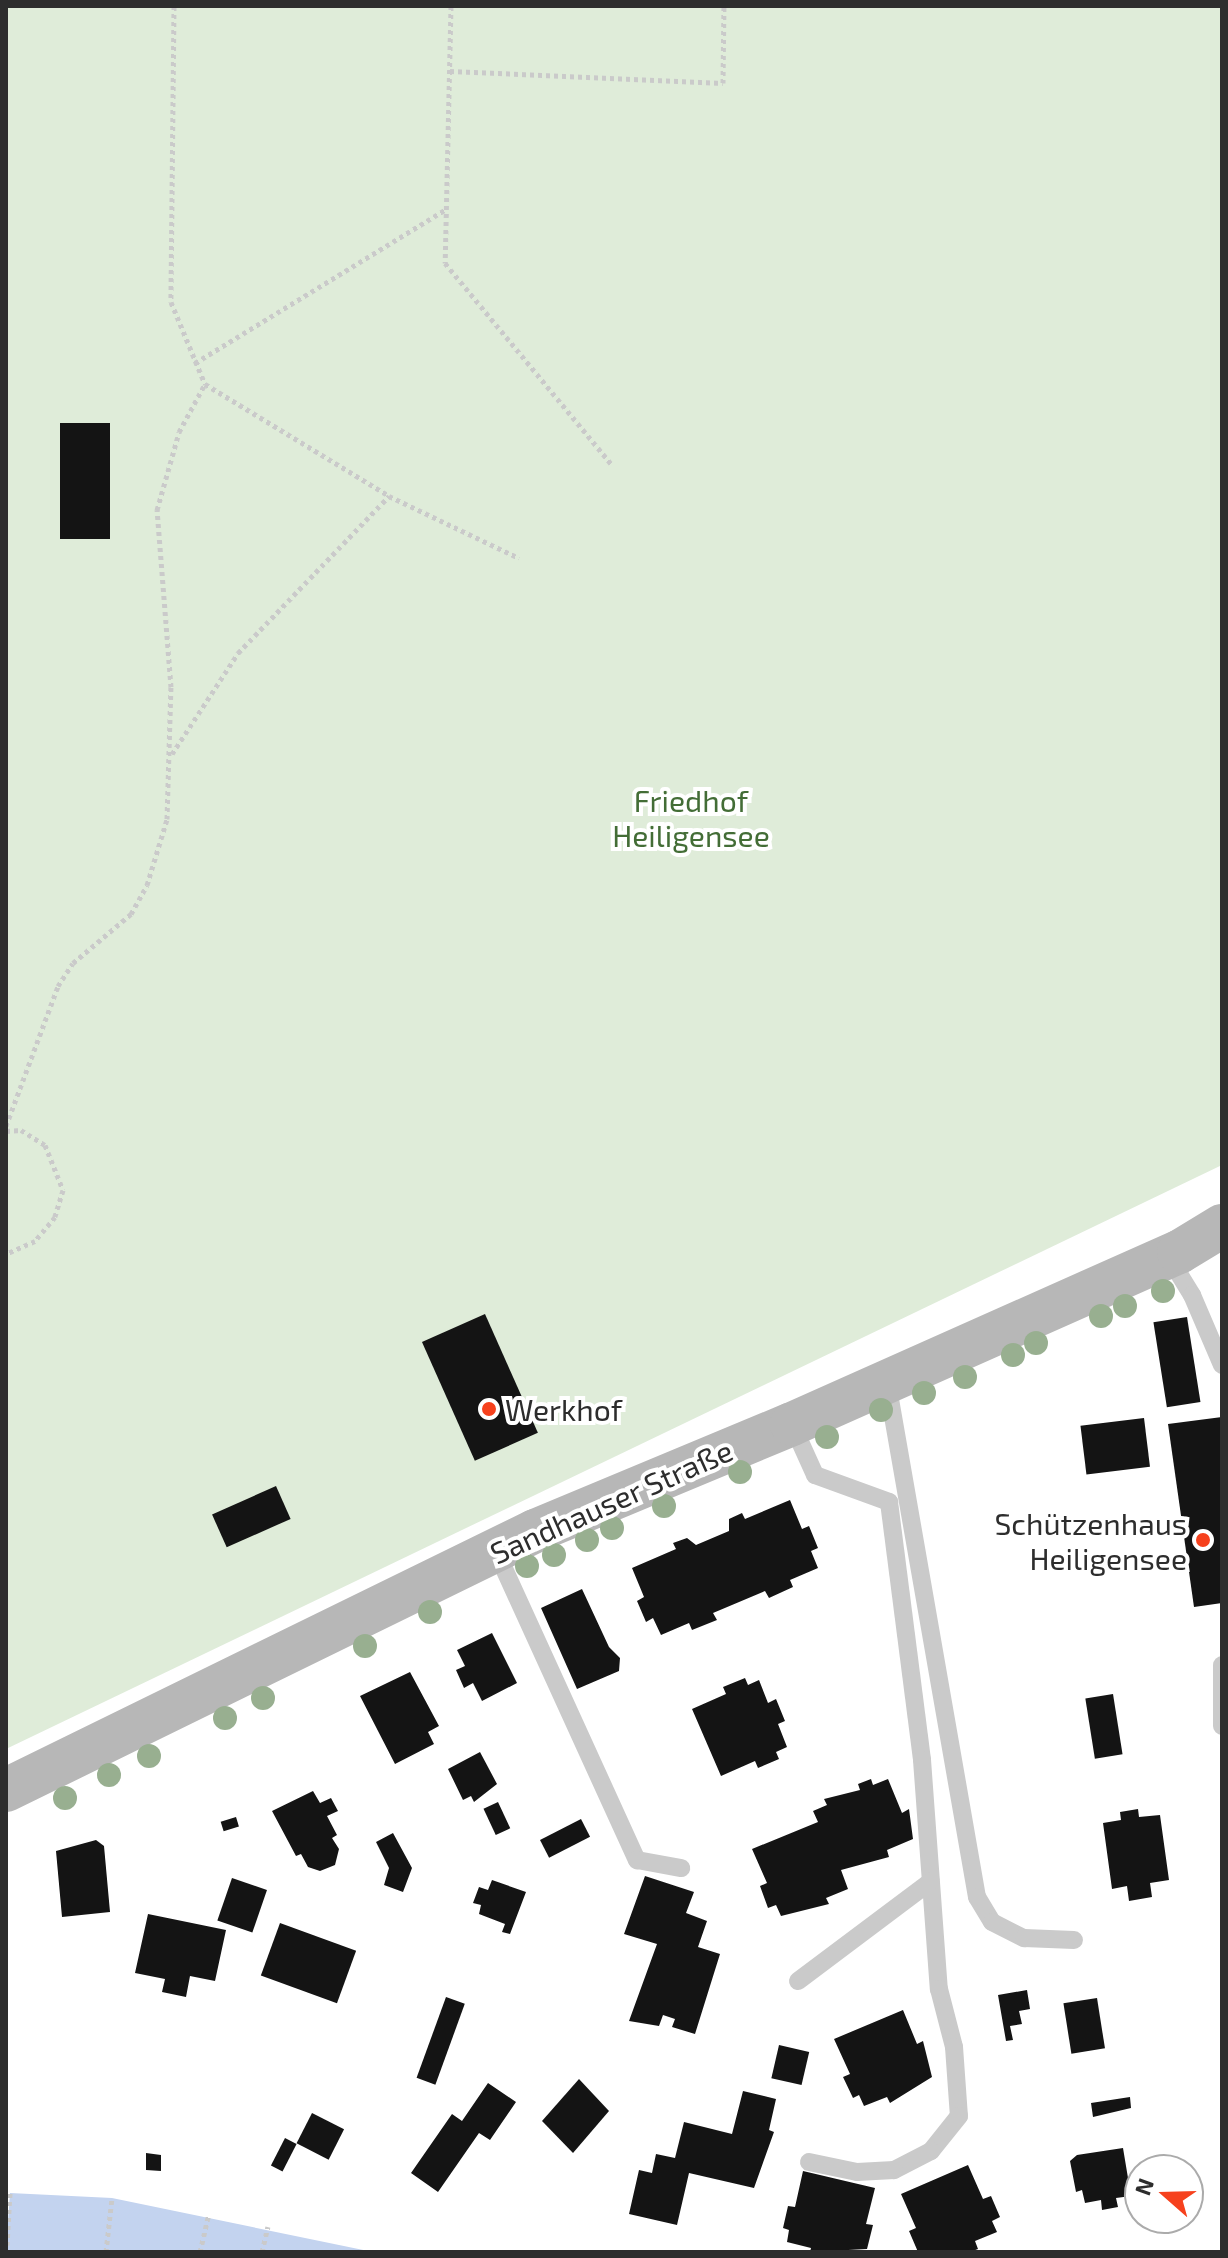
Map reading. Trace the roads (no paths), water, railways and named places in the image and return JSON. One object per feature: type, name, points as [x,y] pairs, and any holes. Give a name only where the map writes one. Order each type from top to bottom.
[{"type":"main road","name":"Sandhauser Straße","points":[[6,1790],[643,1482],[792,1424],[1168,1256],[1222,1226]]},
{"type":"lane","points":[[1168,1256],[1192,1295],[1222,1365]]},
{"type":"lane","points":[[887,1381],[977,1897],[992,1922],[1024,1938],[1074,1940]]},
{"type":"lane","points":[[792,1424],[815,1475],[889,1502],[922,1760],[939,1989],[954,2047],[959,2116],[931,2151],[894,2170],[857,2172],[809,2162]]},
{"type":"lane","points":[[496,1551],[637,1860],[681,1868]]},
{"type":"lane","points":[[1222,1665],[1222,1726]]},
{"type":"lane","points":[[798,1981],[931,1881]]},
{"type":"water","points":[[10,2193],[112,2198],[373,2252],[6,2252]]},
{"type":"place","name":"Werkhof","points":[[489,1409]]},
{"type":"place","name":"Schützenhaus Heiligensee","points":[[1203,1540]]},
{"type":"park label","name":"Friedhof Heiligensee","points":[[691,817]]}]
